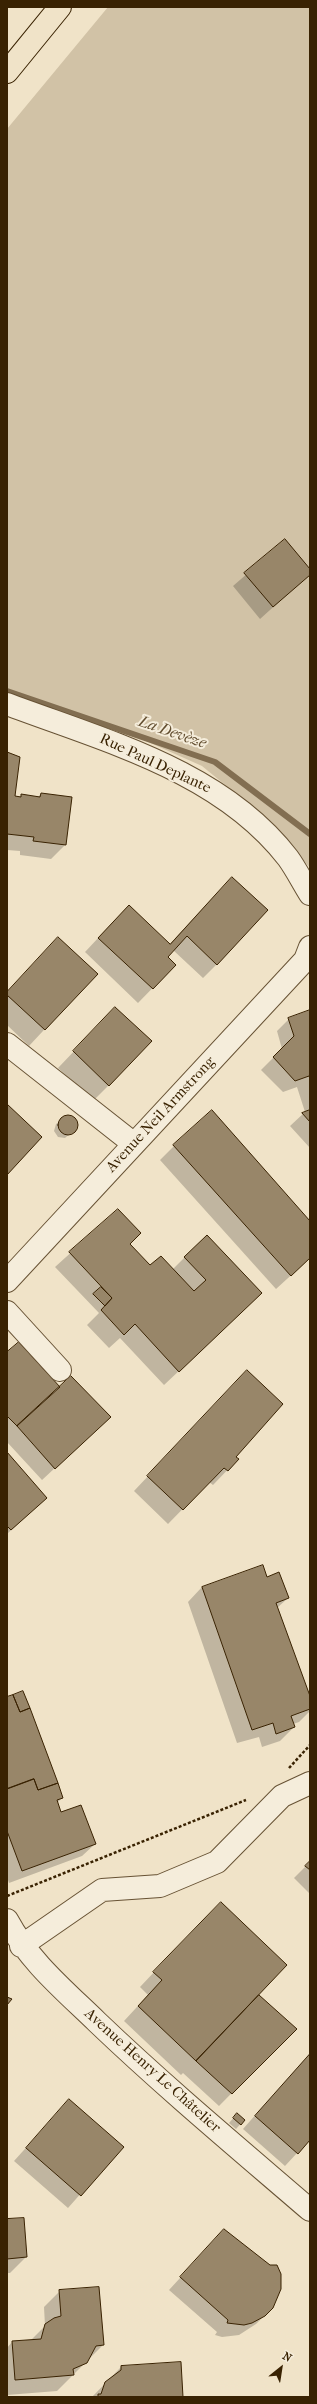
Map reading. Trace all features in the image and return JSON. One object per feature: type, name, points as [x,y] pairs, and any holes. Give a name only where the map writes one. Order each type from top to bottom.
[{"type":"main road","points":[[7,72],[60,7]]},
{"type":"street","name":"Rue Paul Deplante","points":[[7,704],[136,752],[209,787],[251,819],[288,858],[310,894]]},
{"type":"street","name":"Avenue Neil Armstrong","points":[[7,1281],[305,960],[310,947]]},
{"type":"street","points":[[7,1044],[134,1144]]},
{"type":"street","points":[[7,1312],[60,1370]]},
{"type":"street","points":[[21,1946],[102,1890],[160,1886],[217,1862],[282,1796],[310,1783]]},
{"type":"street","name":"Avenue Henry Le Châtelier","points":[[7,1920],[21,1946],[43,1970],[145,2067],[310,2210]]},
{"type":"path","points":[[284,1773],[310,1745]]},
{"type":"path","points":[[7,1896],[142,1844],[248,1799]]},
{"type":"shaded area","points":[[108,7],[310,7],[310,868],[268,820],[202,766],[128,733],[7,691],[7,129]]},
{"type":"building","points":[[285,539],[310,569],[310,575],[273,607],[244,573]]},
{"type":"building","points":[[7,752],[20,757],[15,796],[21,797],[21,794],[40,797],[41,793],[72,797],[66,845],[33,841],[34,837],[7,834]]},
{"type":"building","points":[[232,877],[268,910],[217,965],[187,936],[168,957],[176,965],[153,989],[98,938],[129,905],[170,944]]},
{"type":"building","points":[[58,937],[98,974],[45,1030],[7,995],[7,992]]},
{"type":"building","points":[[115,1007],[152,1041],[109,1086],[73,1051]]},
{"type":"building","points":[[310,1010],[310,1078],[309,1076],[295,1081],[273,1057],[294,1036],[288,1018]]},
{"type":"building","points":[[7,1104],[42,1137],[7,1175]]},
{"type":"building","points":[[212,1110],[310,1221],[310,1258],[291,1276],[173,1145]]},
{"type":"building","points":[[310,1110],[310,1122],[302,1113]]},
{"type":"building","points":[[68,1115],[75,1118],[78,1125],[75,1132],[68,1135],[61,1132],[58,1125],[61,1118]]},
{"type":"building","points":[[118,1209],[141,1233],[130,1244],[150,1265],[161,1256],[194,1291],[206,1280],[184,1257],[207,1235],[262,1293],[179,1372],[135,1324],[124,1335],[101,1310],[112,1298],[69,1252]]},
{"type":"building","points":[[101,1287],[112,1298],[105,1306],[93,1294]]},
{"type":"building","points":[[19,1342],[60,1387],[17,1426],[7,1416],[7,1352]]},
{"type":"building","points":[[247,1370],[283,1404],[236,1457],[239,1459],[228,1471],[224,1468],[183,1510],[147,1476]]},
{"type":"building","points":[[71,1376],[111,1417],[55,1469],[17,1426]]},
{"type":"building","points":[[7,1452],[47,1498],[11,1530],[7,1526]]},
{"type":"building","points":[[263,1565],[267,1577],[279,1572],[289,1598],[276,1603],[310,1696],[310,1709],[291,1716],[295,1727],[276,1734],[273,1723],[252,1730],[202,1587]]},
{"type":"building","points":[[23,1691],[30,1708],[20,1712],[13,1695]]},
{"type":"building","points":[[13,1695],[20,1712],[30,1708],[58,1783],[38,1790],[34,1779],[7,1789],[7,1697]]},
{"type":"building","points":[[34,1779],[38,1790],[58,1783],[63,1798],[57,1800],[61,1812],[81,1805],[96,1844],[22,1871],[7,1831],[7,1789]]},
{"type":"building","points":[[310,1861],[310,1870],[305,1866]]},
{"type":"building","points":[[221,1902],[287,1965],[196,2061],[138,2006],[162,1980],[153,1972]]},
{"type":"building","points":[[259,1995],[297,2029],[232,2094],[196,2061]]},
{"type":"building","points":[[7,1997],[12,1999],[7,2005]]},
{"type":"building","points":[[310,2054],[310,2140],[298,2154],[255,2116]]},
{"type":"building","points":[[69,2099],[124,2147],[81,2196],[26,2148]]},
{"type":"building","points":[[237,2113],[245,2120],[241,2125],[233,2118]]},
{"type":"building","points":[[24,2218],[27,2257],[7,2259],[7,2219]]},
{"type":"building","points":[[224,2229],[270,2265],[277,2265],[281,2274],[281,2289],[273,2308],[265,2316],[252,2323],[244,2325],[227,2323],[228,2320],[180,2277]]},
{"type":"building","points":[[99,2287],[104,2345],[96,2346],[87,2363],[73,2369],[74,2375],[15,2380],[12,2341],[41,2339],[45,2324],[54,2318],[61,2316],[59,2290]]},
{"type":"building","points":[[181,2362],[183,2397],[98,2397],[98,2394],[101,2394],[105,2382],[121,2370],[121,2366]]},
{"type":"waterway","name":"La Devèze","points":[[7,691],[215,762],[310,834]]}]
